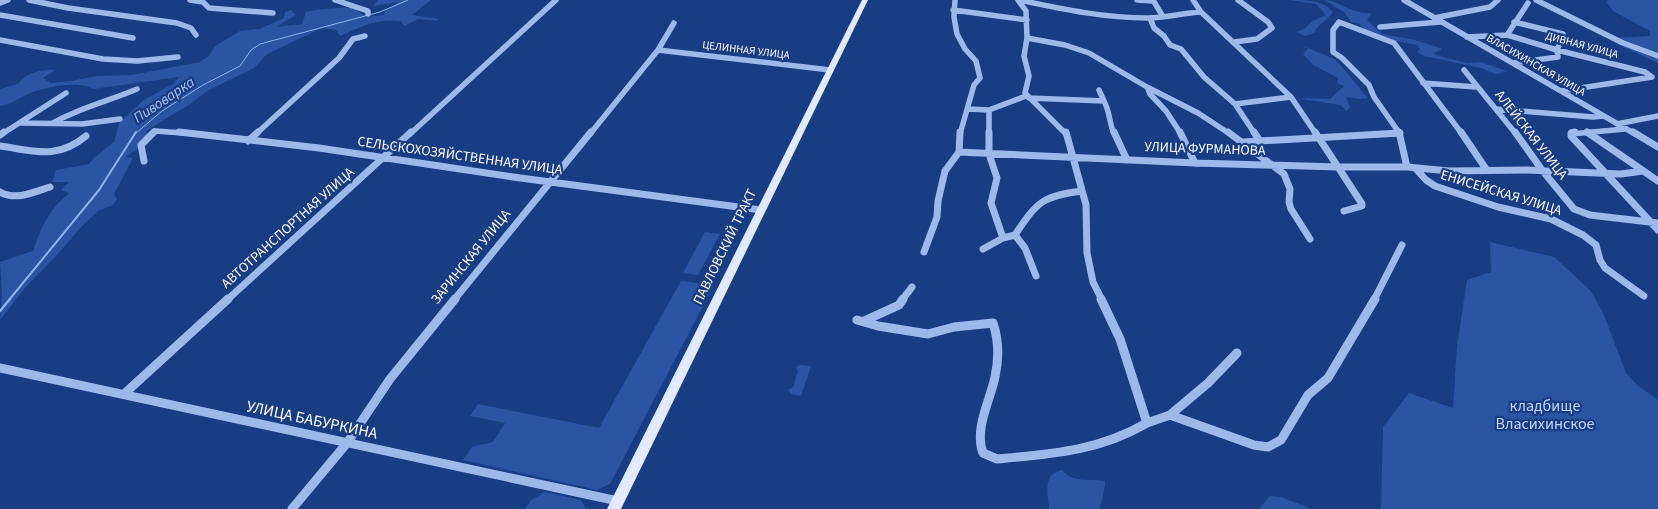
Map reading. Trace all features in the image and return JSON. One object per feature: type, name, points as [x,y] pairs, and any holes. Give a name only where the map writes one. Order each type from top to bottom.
[{"type":"main road","name":"ПАВЛОВСКИЙ ТРАКТ","points":[[616,505],[865,0]]},
{"type":"street","points":[[0,3],[8,0]]},
{"type":"street","points":[[29,0],[68,8],[177,23],[189,26],[196,35]]},
{"type":"street","points":[[190,0],[203,2],[207,8],[273,13]]},
{"type":"street","points":[[335,0],[357,6],[368,11],[368,14]]},
{"type":"street","name":"АВТОТРАНСПОРТНАЯ УЛИЦА","points":[[124,394],[556,0]]},
{"type":"street","points":[[924,252],[937,218],[938,201],[945,171],[959,152],[960,129],[968,109],[974,85],[980,78],[976,60],[963,49],[954,19],[955,0]]},
{"type":"street","points":[[1018,0],[1075,12],[1150,18],[1162,15],[1201,12]]},
{"type":"street","points":[[1018,0],[1024,5],[1027,20],[1024,56],[1029,76],[1025,91],[1028,97],[1066,132],[1086,205],[1088,252],[1093,282],[1120,339],[1147,423]]},
{"type":"street","points":[[1137,0],[1153,1],[1162,15]]},
{"type":"street","points":[[1193,0],[1201,12],[1291,97],[1362,204],[1358,208],[1344,211]]},
{"type":"street","points":[[1234,42],[1257,39],[1272,28],[1268,22],[1238,0]]},
{"type":"street","name":"ВЛАСИХИНСКАЯ УЛИЦА","points":[[1404,0],[1658,148]]},
{"type":"street","points":[[1434,18],[1490,7],[1498,0]]},
{"type":"street","points":[[1536,0],[1624,43],[1658,56]]},
{"type":"street","points":[[1507,35],[1528,3]]},
{"type":"street","points":[[953,10],[1027,20]]},
{"type":"street","points":[[0,15],[133,38]]},
{"type":"street","points":[[1150,18],[1154,28],[1164,36],[1170,45],[1181,49],[1204,77],[1235,104],[1260,141]]},
{"type":"street","points":[[1407,167],[1400,133],[1374,97],[1369,85],[1342,58],[1333,52],[1333,30],[1339,22],[1394,43],[1459,129],[1486,169]]},
{"type":"street","points":[[1380,27],[1440,22]]},
{"type":"street","points":[[1513,63],[1558,57],[1557,50],[1563,34],[1514,22]]},
{"type":"street","name":"ЗАРИНСКАЯ УЛИЦА","points":[[292,509],[347,443],[390,379],[658,50],[674,23]]},
{"type":"street","name":"ДИВНАЯ УЛИЦА","points":[[1467,36],[1507,35],[1557,50],[1645,72],[1652,77],[1561,91]]},
{"type":"street","points":[[248,141],[339,58],[353,39],[364,36]]},
{"type":"street","points":[[1027,38],[1078,49],[1101,59],[1147,88],[1198,113],[1243,142],[1282,171],[1288,181],[1291,208],[1310,239]]},
{"type":"street","points":[[0,40],[103,59],[137,61],[178,56]]},
{"type":"street","name":"ЦЕЛИННАЯ УЛИЦА","points":[[658,50],[830,70]]},
{"type":"street","name":"АЛЕЙСКАЯ УЛИЦА","points":[[1464,70],[1574,209],[1580,213],[1655,223]]},
{"type":"street","points":[[1423,83],[1476,87]]},
{"type":"street","points":[[1147,88],[1150,95],[1165,110],[1184,137],[1195,163]]},
{"type":"street","points":[[53,123],[69,114],[104,103],[137,89]]},
{"type":"street","points":[[1099,90],[1109,110],[1109,122],[1128,160]]},
{"type":"street","points":[[0,135],[22,123],[66,93]]},
{"type":"street","points":[[968,109],[990,110],[998,105],[1028,97],[1104,101]]},
{"type":"street","points":[[1235,104],[1291,97]]},
{"type":"street","points":[[1496,109],[1593,117],[1603,116]]},
{"type":"street","points":[[990,110],[988,154],[997,178],[991,203],[1002,238]]},
{"type":"street","points":[[1617,124],[1658,116]]},
{"type":"street","points":[[22,123],[82,124],[120,119]]},
{"type":"street","points":[[1626,129],[1571,133],[1571,136],[1605,174],[1655,223],[1658,230]]},
{"type":"street","name":"СЕЛЬСКОХОЗЯЙСТВЕННАЯ УЛИЦА","points":[[144,160],[141,145],[156,131],[193,133],[319,148],[761,210]]},
{"type":"street","points":[[1587,132],[1658,181]]},
{"type":"street","points":[[1243,142],[1400,133]]},
{"type":"street","points":[[0,146],[39,151],[64,151],[86,136]]},
{"type":"street","name":"УЛИЦА ФУРМАНОВА","points":[[959,152],[1195,163],[1407,167],[1449,171],[1486,169],[1542,170],[1605,174],[1643,171]]},
{"type":"street","name":"ЕНИСЕЙСКАЯ УЛИЦА","points":[[1416,169],[1426,180],[1435,186],[1498,207],[1551,219],[1583,235],[1596,245],[1600,260],[1605,268],[1644,296]]},
{"type":"street","points":[[0,192],[8,196],[19,196],[50,188]]},
{"type":"street","points":[[983,249],[1002,238],[1015,236],[1033,208],[1042,200],[1051,195],[1082,191]]},
{"type":"street","points":[[1015,236],[1025,248],[1036,276]]},
{"type":"street","points":[[1170,415],[1254,445],[1268,447],[1281,440],[1308,394],[1328,378],[1342,357],[1373,303],[1402,245]]},
{"type":"street","points":[[912,287],[899,305],[860,321],[878,326],[928,334],[954,327],[993,322],[998,350],[995,377],[984,411],[980,444],[982,452],[988,457],[997,459],[1080,450],[1102,446],[1130,435],[1147,423],[1170,415],[1208,383],[1237,353]]},
{"type":"street","name":"УЛИЦА БАБУРКИНА","points":[[0,368],[347,443],[616,505]]},
{"type":"green space","points":[[378,0],[431,0],[412,15],[439,19],[437,21],[418,19],[404,26],[401,21],[377,22],[340,36],[336,30],[322,28],[267,54],[254,68],[207,91],[193,102],[146,131],[148,134],[147,143],[125,157],[133,158],[114,194],[117,199],[113,205],[98,211],[80,228],[24,289],[0,320],[2,293],[0,262],[33,251],[47,219],[57,205],[70,193],[61,190],[69,182],[52,182],[56,170],[89,164],[114,142],[119,123],[144,100],[173,84],[179,77],[93,89],[79,85],[52,87],[35,91],[11,103],[0,106],[0,89],[18,84],[30,74],[45,70],[55,70],[43,78],[51,83],[97,76],[132,75],[200,62],[209,56],[215,46],[240,31],[259,29],[284,18],[285,12],[291,10],[296,15],[276,27],[302,24],[306,12],[322,9],[353,7],[366,17],[384,15],[385,11],[399,2],[373,6]]},
{"type":"green space","points":[[1290,0],[1319,3],[1325,5],[1333,12],[1314,33],[1305,36],[1296,32],[1305,29],[1311,22],[1326,15],[1316,4]]},
{"type":"green space","points":[[1324,0],[1335,2],[1363,13],[1370,13],[1371,15],[1367,20],[1382,34],[1415,40],[1443,49],[1434,53],[1436,55],[1467,63],[1480,62],[1507,71],[1496,74],[1481,68],[1424,56],[1417,52],[1420,49],[1418,45],[1395,41],[1364,29],[1360,24],[1351,22],[1344,12]]},
{"type":"green space","points":[[1608,0],[1658,0],[1658,63],[1615,43],[1616,38],[1650,36],[1650,31],[1613,11],[1607,3]]},
{"type":"green space","points":[[1301,45],[1336,60],[1368,98],[1346,97],[1350,107],[1346,111],[1341,105],[1301,99],[1330,99],[1344,86],[1337,83],[1338,78],[1313,65],[1303,54],[1308,49]]},
{"type":"green space","points":[[705,232],[720,234],[698,275],[683,273]]},
{"type":"green space","name":"кладбище Власихинское","points":[[1490,242],[1554,257],[1591,291],[1604,315],[1626,373],[1637,385],[1658,400],[1658,509],[1381,509],[1383,427],[1409,393],[1453,408],[1457,346],[1467,280],[1491,272]]},
{"type":"green space","points":[[681,281],[714,285],[610,484],[597,490],[463,460],[472,447],[493,442],[505,423],[470,416],[478,404],[599,428]]},
{"type":"green space","points":[[800,365],[811,366],[801,396],[791,394],[788,390],[793,387],[798,371],[796,367]]},
{"type":"green space","points":[[1062,470],[1076,479],[1105,481],[1099,509],[1049,509],[1047,491],[1049,480],[1056,472]]},
{"type":"green space","points":[[545,492],[581,500],[586,509],[525,509],[531,500]]},
{"type":"green space","points":[[1270,496],[1281,497],[1312,509],[1259,509]]},
{"type":"waterway","name":"Пивоварка","points":[[135,134],[162,111],[203,85],[240,66],[251,50],[260,44],[380,12],[408,0]]},
{"type":"waterway","name":"Пивоварка","points":[[9,300],[99,190],[136,132]]},
{"type":"waterway","name":"Пивоварка","points":[[0,311],[10,299]]}]
